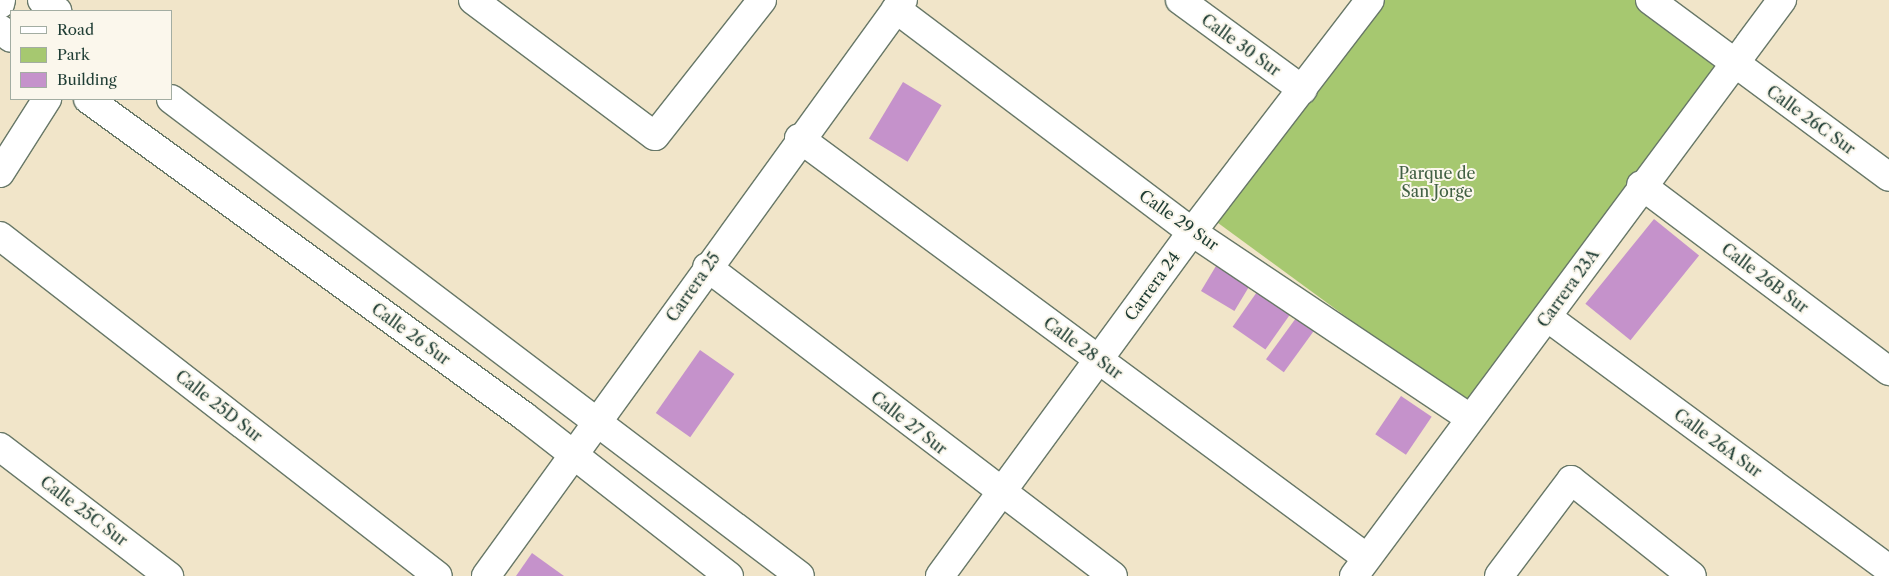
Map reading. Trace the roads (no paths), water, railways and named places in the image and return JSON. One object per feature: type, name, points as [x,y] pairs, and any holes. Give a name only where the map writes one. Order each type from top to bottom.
[{"type":"street","points":[[0,4],[1,0]]},
{"type":"street","points":[[42,0],[56,10]]},
{"type":"street","points":[[474,0],[654,136],[762,0]]},
{"type":"street","name":"Calle 30 Sur","points":[[1180,0],[1303,90]]},
{"type":"street","name":"Carrera 24","points":[[940,576],[1192,232],[1303,90],[1370,0]]},
{"type":"street","name":"Calle 26C Sur","points":[[1650,0],[1889,177]]},
{"type":"street","name":"Carrera 23A","points":[[1361,567],[1733,62],[1782,0]]},
{"type":"street","name":"Carrera 25","points":[[486,576],[571,455],[599,424],[799,138],[900,5]]},
{"type":"street","name":"Calle 29 Sur","points":[[900,5],[1192,232],[1470,418]]},
{"type":"street","points":[[0,29],[10,37]]},
{"type":"street","points":[[172,99],[800,576]]},
{"type":"street","points":[[0,173],[46,100]]},
{"type":"street","name":"Calle 26 Sur","points":[[89,100],[571,455],[728,576]]},
{"type":"street","name":"Calle 28 Sur","points":[[799,138],[1099,360],[1361,567]]},
{"type":"street","name":"Calle 26B Sur","points":[[1641,186],[1889,371]]},
{"type":"street","name":"Calle 25D Sur","points":[[0,236],[438,576]]},
{"type":"street","name":"Calle 27 Sur","points":[[707,267],[999,494],[1113,576]]},
{"type":"street","name":"Calle 26A Sur","points":[[1547,317],[1889,569]]},
{"type":"street","name":"Calle 25C Sur","points":[[0,447],[169,576]]},
{"type":"street","points":[[1499,576],[1572,480],[1692,576]]},
{"type":"park label","name":"Parque de San Jorge","points":[[1437,182]]}]
